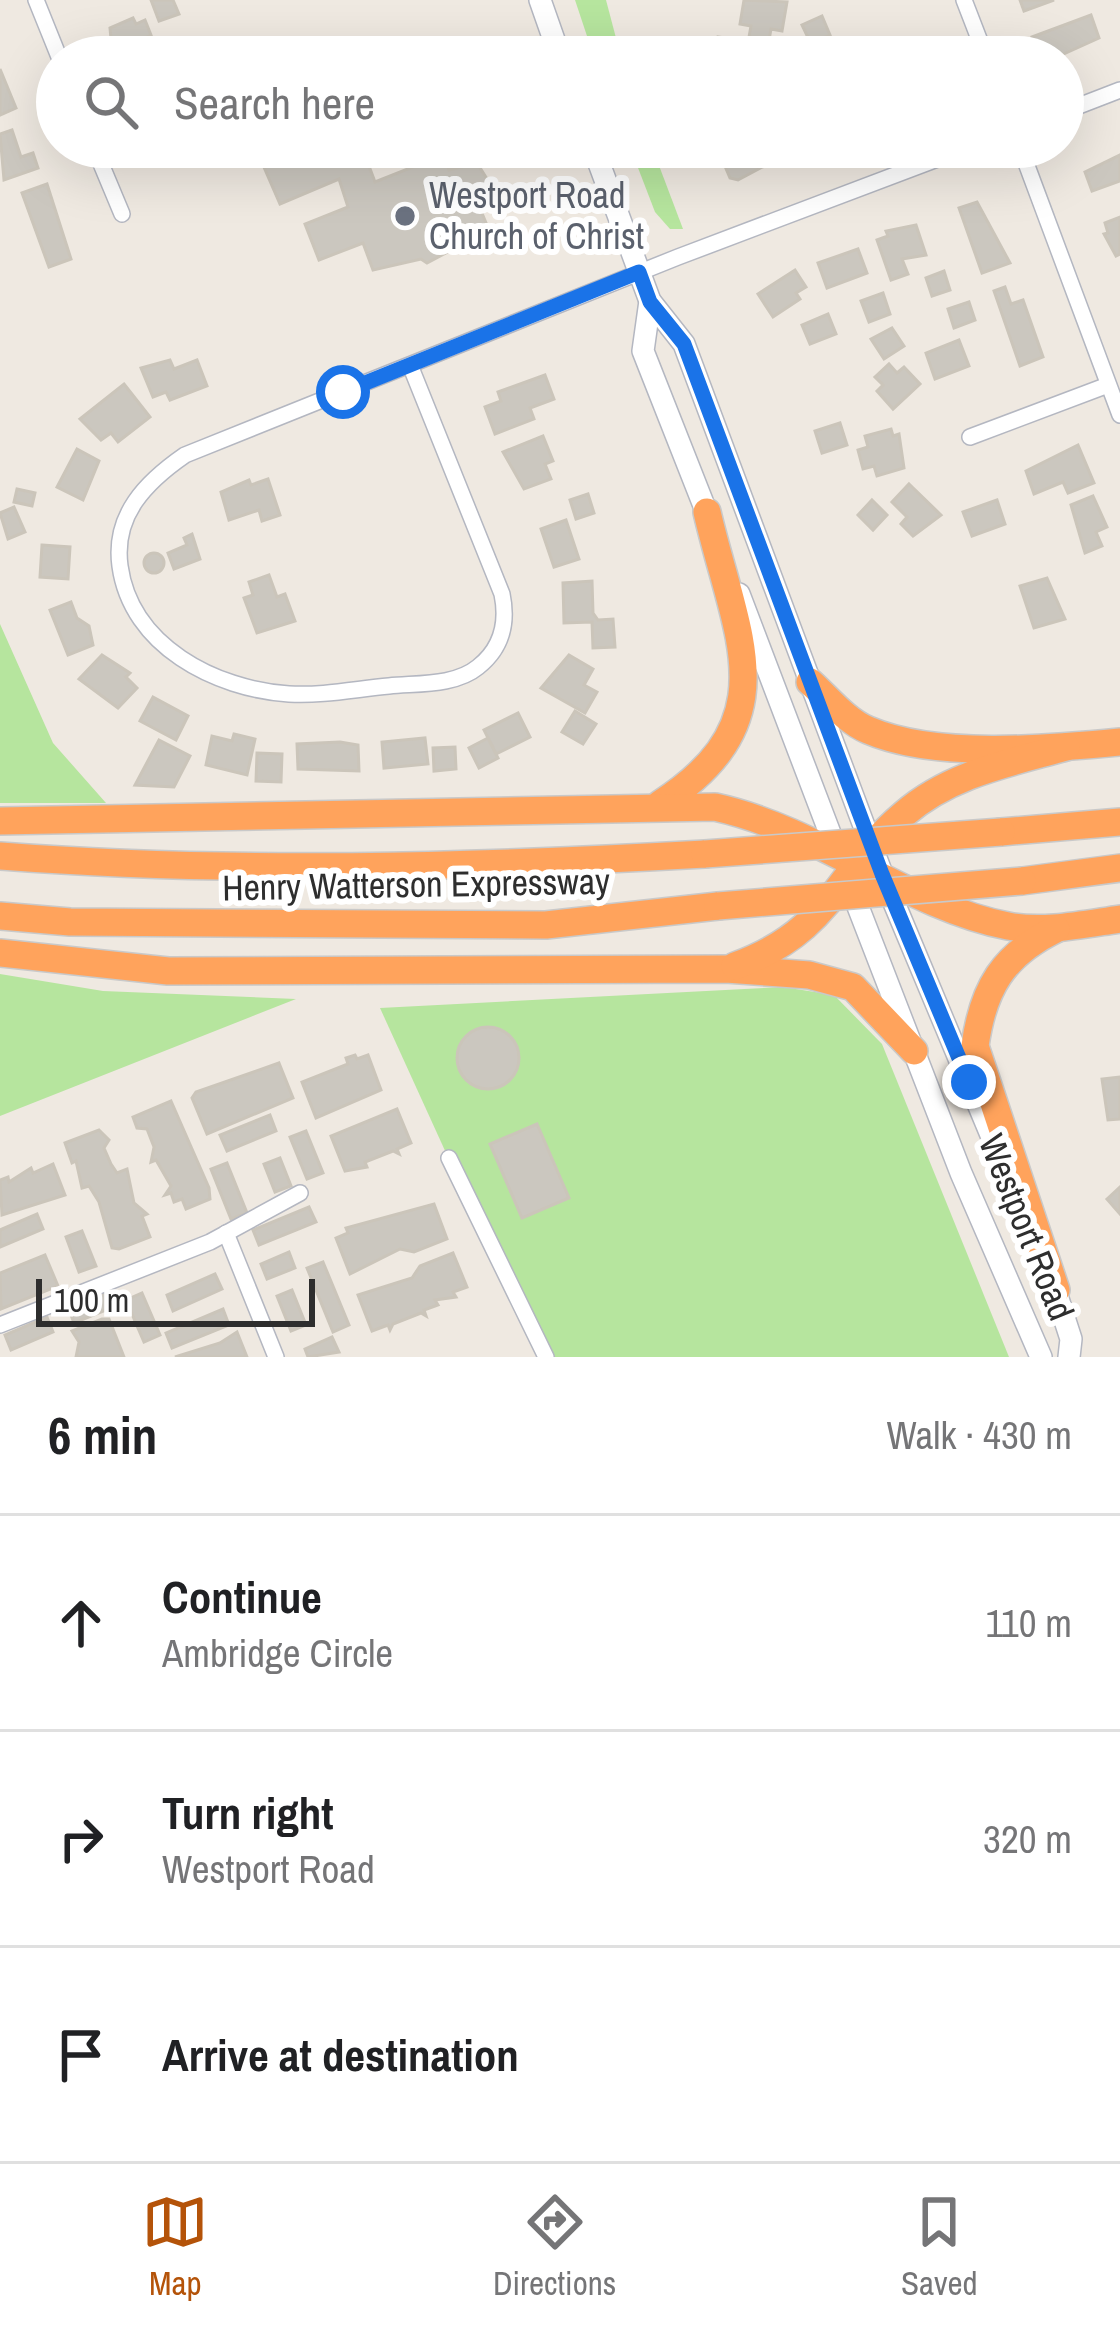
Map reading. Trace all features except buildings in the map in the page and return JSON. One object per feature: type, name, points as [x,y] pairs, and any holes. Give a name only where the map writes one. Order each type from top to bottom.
[{"type":"highway","points":[[659,805],[697,781],[722,753],[740,718],[746,682],[706,512]]},
{"type":"highway","points":[[810,682],[862,728],[913,744],[1066,747],[1120,742]]},
{"type":"highway","points":[[726,969],[777,950],[902,815],[938,789],[1066,747]]},
{"type":"highway","points":[[0,821],[715,807],[767,818],[992,922],[1060,927],[1120,919]]},
{"type":"highway","name":"Henry Watterson Expressway","points":[[0,856],[124,866],[438,866],[705,854],[1120,822]]},
{"type":"highway","name":"Henry Watterson Expressway","points":[[0,916],[70,922],[546,925],[1120,868]]},
{"type":"highway","points":[[1056,1291],[975,1046],[981,1003],[996,973],[1027,943],[1060,927]]},
{"type":"highway","points":[[0,953],[168,970],[726,969],[809,975],[853,987],[914,1052]]},
{"type":"main road","points":[[540,0],[553,36]]},
{"type":"main road","name":"Westport Road","points":[[601,168],[650,302],[684,344],[810,682],[914,1052],[1041,1357]]},
{"type":"main road","name":"Westport Road","points":[[650,302],[644,351],[706,512],[1056,1291],[1071,1339],[1070,1357]]},
{"type":"street","points":[[36,0],[50,36]]},
{"type":"street","points":[[964,0],[978,36]]},
{"type":"street","points":[[1084,104],[1120,91]]},
{"type":"street","points":[[103,168],[122,214]]},
{"type":"street","points":[[410,364],[502,594],[503,631],[488,658],[457,678],[288,694],[228,682],[165,647],[131,606],[119,561],[124,520],[146,486],[185,455],[410,364],[639,272],[914,168]]},
{"type":"street","points":[[1028,168],[1120,415]]},
{"type":"street","points":[[970,437],[1108,386]]},
{"type":"street","points":[[449,1158],[546,1357]]},
{"type":"street","points":[[0,1325],[226,1233],[300,1193]]},
{"type":"street","points":[[226,1233],[276,1357]]},
{"type":"green space","points":[[575,0],[606,0],[615,36],[587,36]]},
{"type":"green space","points":[[638,168],[660,168],[683,229],[670,229],[655,212]]},
{"type":"green space","points":[[0,624],[53,743],[106,803],[0,803]]},
{"type":"green space","points":[[0,974],[103,991],[296,999],[0,1116]]},
{"type":"green space","points":[[783,987],[834,995],[882,1044],[1009,1357],[539,1357],[380,1008]]},
{"type":"place","name":"Westport Road Church of Christ","points":[[405,216]]},
{"type":"route","points":[[343,392],[639,272],[650,302],[684,344],[882,874],[969,1082]]}]
